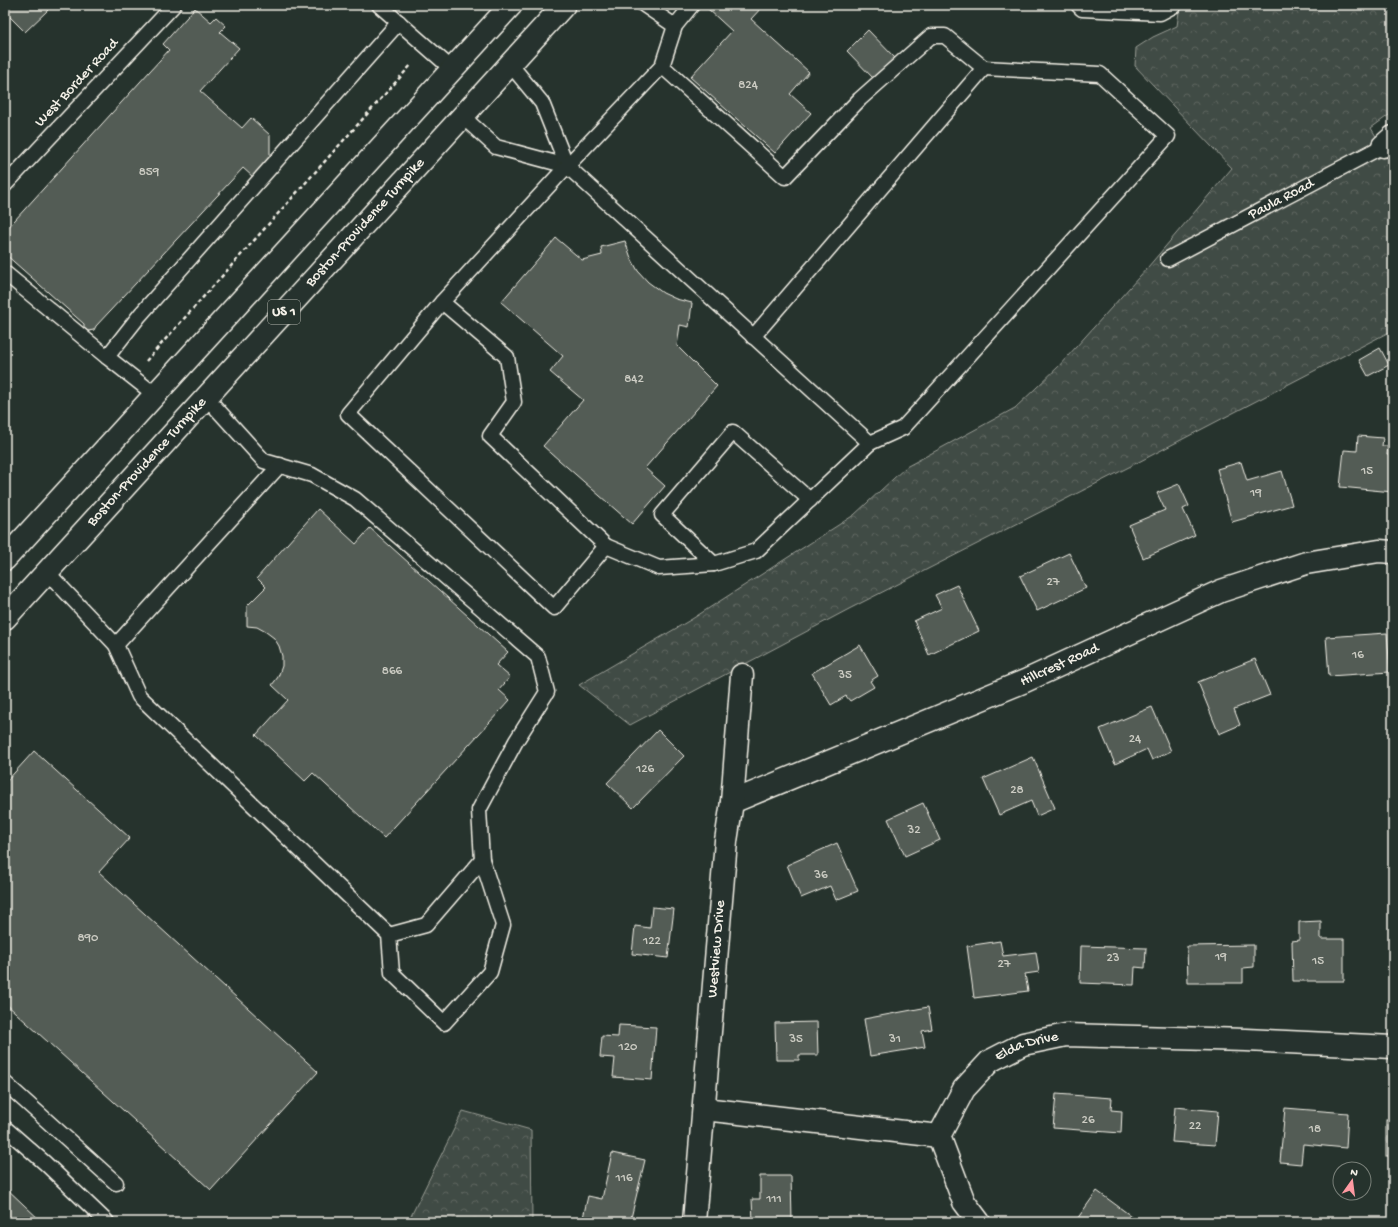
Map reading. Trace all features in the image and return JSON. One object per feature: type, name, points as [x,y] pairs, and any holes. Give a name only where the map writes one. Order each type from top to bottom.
[{"type":"street","name":"US 1","points":[[5,559],[154,394],[511,5]]},
{"type":"street","name":"Boston-Providence Turnpike","points":[[5,618],[564,5]]},
{"type":"street","name":"Hillcrest Road","points":[[732,802],[1025,681],[1221,591],[1306,562],[1379,551],[1393,552]]},
{"type":"street","name":"Westview Drive","points":[[694,1222],[726,841],[732,802],[742,676]]},
{"type":"street","name":"Elda Drive","points":[[939,1136],[964,1089],[990,1061],[1023,1044],[1066,1035],[1246,1040],[1393,1047]]},
{"type":"street","points":[[704,1109],[939,1136],[964,1202],[979,1222]]},
{"type":"lane","name":"West Border Road","points":[[5,185],[174,5]]},
{"type":"lane","points":[[379,5],[452,69]]},
{"type":"lane","points":[[644,5],[675,26]]},
{"type":"lane","points":[[606,546],[554,608],[348,414],[442,302],[567,166],[662,66],[675,26],[692,5]]},
{"type":"lane","points":[[1078,5],[1082,9],[1160,13],[1175,5]]},
{"type":"lane","points":[[107,356],[140,315],[399,22]]},
{"type":"lane","points":[[442,302],[507,357],[514,402],[490,436],[606,546],[659,568],[714,564],[756,551],[870,443],[903,428],[1168,136],[1100,74],[984,68],[945,36],[931,36],[860,99],[785,177],[662,66]]},
{"type":"lane","points":[[510,64],[542,103],[567,166],[870,443]]},
{"type":"lane","points":[[753,337],[984,68]]},
{"type":"lane","points":[[462,116],[496,147],[567,166]]},
{"type":"lane","name":"Paula Road","points":[[1168,259],[1388,142]]},
{"type":"lane","points":[[5,273],[154,394]]},
{"type":"lane","points":[[47,572],[116,645],[139,696],[389,935],[392,973],[444,1023],[490,972],[503,925],[482,860],[479,810],[516,741],[547,692],[538,658],[355,499],[312,475],[264,461],[206,397]]},
{"type":"lane","points":[[714,564],[662,515],[733,432],[810,500]]},
{"type":"lane","points":[[116,645],[280,465]]},
{"type":"lane","points":[[389,935],[426,925],[482,860]]},
{"type":"lane","points":[[5,1083],[116,1183]]},
{"type":"lane","points":[[5,1128],[45,1163],[107,1222]]},
{"type":"path","points":[[132,376],[427,47]]},
{"type":"green space","points":[[1180,5],[1389,5],[1393,9],[1393,112],[1371,128],[1393,165],[1393,330],[1129,467],[849,609],[630,725],[579,685],[692,619],[854,515],[906,467],[1015,408],[1058,367],[1148,267],[1232,168],[1135,66],[1136,48],[1153,37],[1177,26]]},
{"type":"green space","points":[[463,1111],[531,1130],[532,1222],[408,1222]]},
{"type":"building","points":[[5,5],[43,5],[48,10],[25,32],[5,12]]},
{"type":"building","points":[[712,5],[764,5],[751,19],[809,72],[790,94],[811,113],[775,153],[690,77],[732,31],[708,9]]},
{"type":"building","points":[[195,8],[211,22],[216,17],[226,26],[220,32],[239,48],[200,91],[242,128],[251,118],[270,135],[270,157],[253,177],[243,168],[96,326],[94,330],[88,331],[84,328],[84,324],[5,254],[5,231],[169,50],[163,44]]},
{"type":"building","points":[[868,30],[895,58],[874,79],[847,51]]},
{"type":"building","points":[[556,238],[582,260],[602,255],[601,247],[625,241],[631,258],[638,271],[648,282],[663,293],[676,299],[692,303],[689,327],[680,325],[677,346],[717,386],[645,468],[665,486],[632,524],[543,446],[583,400],[550,372],[563,356],[501,302]]},
{"type":"building","points":[[1380,348],[1389,365],[1368,376],[1359,360]]},
{"type":"building","points":[[1358,436],[1383,438],[1382,446],[1388,446],[1387,455],[1393,455],[1393,492],[1340,487],[1344,450],[1357,451]]},
{"type":"building","points":[[1241,462],[1247,481],[1282,471],[1292,505],[1232,522],[1217,469]]},
{"type":"building","points":[[1179,484],[1189,506],[1183,509],[1195,535],[1143,558],[1129,525],[1165,510],[1157,493]]},
{"type":"building","points":[[318,509],[356,544],[370,528],[508,652],[496,665],[510,677],[499,690],[510,700],[384,838],[313,773],[305,781],[256,735],[288,700],[272,685],[278,677],[282,666],[282,656],[279,646],[274,638],[266,632],[257,627],[247,626],[247,606],[266,587],[257,578]]},
{"type":"building","points":[[1069,553],[1086,588],[1037,611],[1020,576]]},
{"type":"building","points":[[957,585],[979,631],[929,655],[914,621],[942,608],[935,595]]},
{"type":"building","points":[[1387,633],[1390,672],[1329,676],[1326,637]]},
{"type":"building","points":[[860,645],[878,676],[870,681],[874,687],[850,701],[846,696],[831,705],[812,673]]},
{"type":"building","points":[[1255,659],[1270,695],[1234,709],[1240,725],[1219,734],[1198,682]]},
{"type":"building","points":[[1152,707],[1171,751],[1152,760],[1147,749],[1115,764],[1100,729]]},
{"type":"building","points":[[658,730],[684,756],[633,808],[607,783]]},
{"type":"building","points":[[34,751],[130,838],[99,872],[318,1072],[211,1190],[5,1003],[5,783]]},
{"type":"building","points":[[1033,757],[1055,808],[1037,816],[1031,801],[999,815],[983,779]]},
{"type":"building","points":[[923,803],[940,840],[905,856],[888,819]]},
{"type":"building","points":[[837,843],[858,891],[836,900],[830,886],[801,898],[787,865]]},
{"type":"building","points":[[652,907],[674,909],[668,958],[632,954],[635,926],[650,928]]},
{"type":"building","points":[[1321,921],[1321,939],[1344,939],[1344,981],[1293,981],[1292,941],[1299,940],[1299,922]]},
{"type":"building","points":[[1000,941],[1003,956],[1036,952],[1039,972],[1025,974],[1028,991],[974,998],[967,946]]},
{"type":"building","points":[[1254,945],[1254,967],[1243,968],[1243,983],[1188,983],[1187,946]]},
{"type":"building","points":[[1081,946],[1146,948],[1145,968],[1135,967],[1134,985],[1080,983]]},
{"type":"building","points":[[928,1007],[932,1029],[922,1031],[925,1047],[870,1056],[864,1019]]},
{"type":"building","points":[[817,1022],[818,1055],[799,1055],[799,1060],[776,1060],[775,1023]]},
{"type":"building","points":[[619,1025],[656,1027],[652,1080],[613,1077],[615,1058],[600,1057],[602,1036],[618,1037]]},
{"type":"building","points":[[1056,1094],[1112,1098],[1111,1110],[1122,1111],[1121,1133],[1053,1128]]},
{"type":"building","points":[[1175,1107],[1218,1111],[1215,1145],[1172,1142]]},
{"type":"building","points":[[1285,1108],[1348,1113],[1346,1148],[1303,1144],[1301,1164],[1280,1162]]},
{"type":"building","points":[[1386,1120],[1393,1120],[1393,1156],[1386,1156]]},
{"type":"building","points":[[612,1153],[645,1160],[630,1222],[582,1222],[588,1196],[602,1199]]},
{"type":"building","points":[[760,1176],[791,1176],[792,1222],[753,1222],[752,1199],[760,1199]]},
{"type":"building","points":[[5,1187],[42,1222],[5,1222]]},
{"type":"building","points":[[1097,1191],[1138,1221],[1075,1222]]}]
